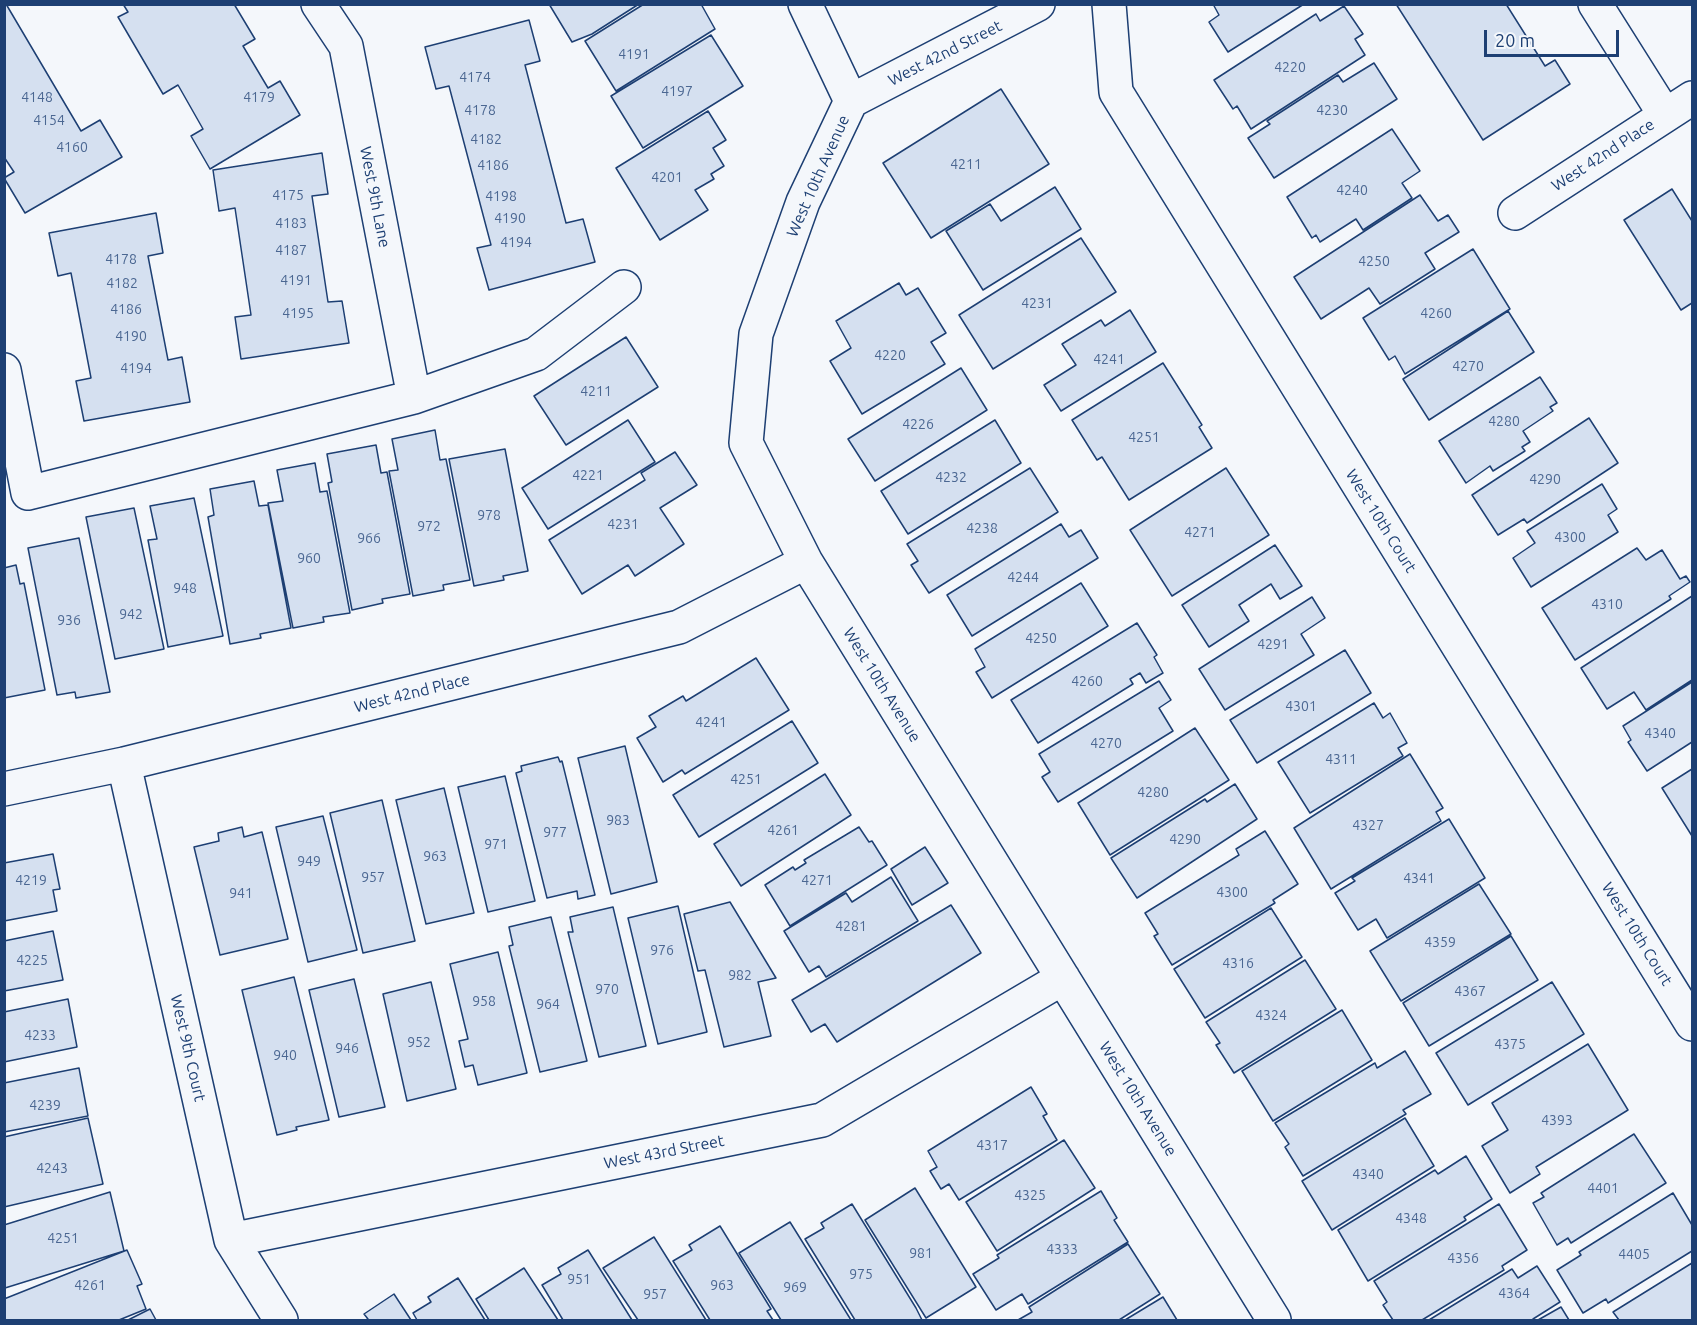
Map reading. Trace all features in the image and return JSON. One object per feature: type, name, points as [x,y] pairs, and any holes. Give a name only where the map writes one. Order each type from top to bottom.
[{"type":"street","name":"West 9th Lane","points":[[318,4],[346,46],[414,398]]},
{"type":"street","name":"West 10th Avenue","points":[[806,4],[851,101],[803,202],[756,334],[746,443],[806,562],[1275,1320]]},
{"type":"street","name":"West 42nd Street","points":[[851,101],[1038,4]]},
{"type":"street","name":"West 10th Court","points":[[1109,4],[1116,92],[1692,1024]]},
{"type":"street","points":[[1595,4],[1665,115]]},
{"type":"street","name":"West 42nd Place","points":[[1515,213],[1692,98]]},
{"type":"street","points":[[4,370],[28,494],[414,398],[536,354],[624,287]]},
{"type":"street","name":"West 42nd Place","points":[[4,789],[123,764],[679,627],[806,562]]},
{"type":"street","name":"West 9th Court","points":[[123,764],[231,1240],[281,1320]]},
{"type":"street","name":"West 43rd Street","points":[[231,1240],[822,1120],[1064,978]]},
{"type":"building","points":[[4,4],[81,131],[100,120],[122,157],[25,213],[4,178],[14,172],[4,157]]},
{"type":"building","points":[[123,4],[234,4],[255,39],[243,46],[268,88],[280,81],[300,115],[210,169],[191,136],[203,129],[178,85],[163,94],[118,17],[128,12]]},
{"type":"building","points":[[549,4],[639,4],[592,34],[572,42]]},
{"type":"building","points":[[644,4],[701,4],[715,29],[616,91],[585,41]]},
{"type":"building","points":[[1213,4],[1304,4],[1228,52],[1209,22],[1219,15]]},
{"type":"building","points":[[1396,4],[1506,4],[1545,66],[1555,60],[1570,84],[1483,140]]},
{"type":"building","points":[[1344,6],[1363,34],[1355,39],[1365,55],[1251,129],[1237,106],[1233,109],[1214,80],[1316,14],[1320,21]]},
{"type":"building","points":[[529,20],[540,61],[525,65],[566,223],[583,219],[595,262],[489,290],[477,248],[491,245],[449,86],[436,89],[425,47]]},
{"type":"building","points":[[711,35],[743,86],[643,148],[611,96]]},
{"type":"building","points":[[1374,63],[1397,99],[1274,178],[1248,138],[1270,124],[1267,121],[1338,75],[1343,82]]},
{"type":"building","points":[[1001,89],[1049,164],[931,238],[883,163]]},
{"type":"building","points":[[708,111],[726,140],[713,148],[724,166],[711,174],[714,179],[695,190],[708,210],[660,240],[616,168]]},
{"type":"building","points":[[1392,129],[1420,171],[1402,183],[1412,198],[1363,230],[1356,219],[1320,242],[1316,235],[1312,238],[1287,197]]},
{"type":"building","points":[[322,153],[328,194],[312,196],[328,302],[342,301],[349,343],[241,359],[235,317],[251,315],[235,208],[219,211],[213,170]]},
{"type":"building","points":[[1055,187],[1081,229],[983,290],[946,231],[990,204],[1001,221]]},
{"type":"building","points":[[1672,189],[1692,221],[1692,303],[1681,310],[1624,220]]},
{"type":"building","points":[[1420,195],[1438,221],[1448,215],[1459,232],[1425,253],[1435,269],[1380,304],[1369,288],[1321,319],[1294,277]]},
{"type":"building","points":[[156,213],[163,253],[148,256],[168,360],[182,357],[190,402],[84,421],[76,381],[91,378],[71,273],[58,276],[49,233]]},
{"type":"building","points":[[1081,238],[1116,292],[993,369],[959,315]]},
{"type":"building","points":[[1473,249],[1510,309],[1405,374],[1395,356],[1389,360],[1363,318]]},
{"type":"building","points":[[899,283],[906,295],[918,288],[946,333],[931,342],[945,364],[862,414],[830,361],[851,348],[836,321]]},
{"type":"building","points":[[1130,310],[1156,352],[1061,411],[1044,385],[1076,365],[1062,344],[1101,320],[1105,326]]},
{"type":"building","points":[[1508,311],[1534,352],[1429,420],[1403,379]]},
{"type":"building","points":[[626,337],[658,387],[566,445],[534,396]]},
{"type":"building","points":[[1163,363],[1202,425],[1199,427],[1212,448],[1129,500],[1102,457],[1097,460],[1072,420]]},
{"type":"building","points":[[961,368],[987,410],[875,481],[848,439]]},
{"type":"building","points":[[1540,377],[1557,403],[1550,407],[1553,411],[1523,431],[1530,442],[1522,447],[1525,451],[1493,471],[1490,466],[1466,483],[1439,441]]},
{"type":"building","points":[[1589,418],[1618,463],[1527,523],[1524,519],[1498,535],[1472,495]]},
{"type":"building","points":[[628,420],[655,462],[548,529],[522,488]]},
{"type":"building","points":[[995,420],[1021,463],[908,534],[881,491]]},
{"type":"building","points":[[435,430],[440,460],[446,459],[470,580],[443,585],[444,590],[413,596],[389,471],[398,470],[392,439]]},
{"type":"building","points":[[376,445],[381,473],[387,472],[410,594],[382,599],[383,603],[352,610],[328,483],[332,482],[327,454]]},
{"type":"building","points":[[505,449],[528,571],[503,576],[504,580],[474,586],[449,459]]},
{"type":"building","points":[[675,452],[697,485],[660,508],[684,544],[635,576],[628,565],[582,594],[549,540],[645,480],[641,473]]},
{"type":"building","points":[[315,463],[320,492],[327,491],[350,613],[323,617],[324,622],[293,628],[268,503],[283,501],[277,470]]},
{"type":"building","points":[[1030,468],[1058,512],[929,593],[911,565],[918,561],[907,544]]},
{"type":"building","points":[[1226,468],[1269,535],[1172,596],[1130,530]]},
{"type":"building","points":[[254,481],[259,506],[268,505],[291,628],[260,634],[261,638],[230,644],[208,517],[214,515],[210,489]]},
{"type":"building","points":[[1602,484],[1617,509],[1608,515],[1618,532],[1531,587],[1513,558],[1535,543],[1527,531]]},
{"type":"building","points":[[194,498],[223,636],[168,647],[148,540],[157,539],[150,506]]},
{"type":"building","points":[[134,508],[164,649],[115,659],[86,517]]},
{"type":"building","points":[[1061,524],[1069,537],[1081,530],[1098,558],[972,636],[947,595]]},
{"type":"building","points":[[79,538],[110,692],[76,698],[75,692],[57,695],[28,548]]},
{"type":"building","points":[[1275,545],[1302,586],[1280,599],[1271,584],[1239,605],[1249,621],[1209,647],[1182,605]]},
{"type":"building","points":[[1637,548],[1646,560],[1662,550],[1680,579],[1686,576],[1690,582],[1669,596],[1671,599],[1575,660],[1542,608]]},
{"type":"building","points":[[16,565],[20,584],[24,583],[45,690],[4,698],[4,568]]},
{"type":"building","points":[[1081,583],[1108,626],[992,698],[976,672],[985,667],[975,649]]},
{"type":"building","points":[[1692,596],[1692,680],[1646,710],[1634,692],[1607,709],[1581,668]]},
{"type":"building","points":[[1312,597],[1325,618],[1301,634],[1314,655],[1225,710],[1199,669]]},
{"type":"building","points":[[1137,623],[1157,655],[1154,657],[1163,673],[1146,683],[1140,673],[1130,679],[1133,684],[1038,743],[1011,700]]},
{"type":"building","points":[[1345,650],[1371,693],[1257,763],[1230,720]]},
{"type":"building","points":[[756,658],[789,710],[685,774],[682,770],[663,782],[637,738],[656,727],[649,716],[683,696],[686,701]]},
{"type":"building","points":[[1159,681],[1171,700],[1159,708],[1173,731],[1058,802],[1042,777],[1050,772],[1039,754]]},
{"type":"building","points":[[1692,682],[1692,742],[1647,771],[1628,742],[1631,740],[1623,726]]},
{"type":"building","points":[[1374,703],[1383,718],[1390,713],[1407,743],[1398,748],[1403,756],[1310,813],[1278,762]]},
{"type":"building","points":[[792,721],[818,763],[699,837],[673,795]]},
{"type":"building","points":[[1195,728],[1229,780],[1110,855],[1078,803]]},
{"type":"building","points":[[625,746],[657,882],[611,894],[578,758]]},
{"type":"building","points":[[1410,754],[1443,808],[1436,812],[1441,821],[1331,889],[1294,828]]},
{"type":"building","points":[[558,757],[560,762],[562,761],[595,895],[578,899],[577,891],[547,898],[516,773],[522,771],[521,766]]},
{"type":"building","points":[[1692,769],[1692,836],[1662,788]]},
{"type":"building","points":[[825,774],[851,815],[741,886],[714,844]]},
{"type":"building","points":[[505,776],[535,901],[488,912],[458,787]]},
{"type":"building","points":[[1235,784],[1257,819],[1137,898],[1111,858],[1205,799],[1207,802]]},
{"type":"building","points":[[444,788],[474,913],[426,924],[396,800]]},
{"type":"building","points":[[382,800],[415,941],[363,953],[330,813]]},
{"type":"building","points":[[323,816],[357,950],[308,962],[276,827]]},
{"type":"building","points":[[1449,819],[1485,878],[1387,938],[1376,919],[1358,930],[1335,893],[1355,881],[1352,878]]},
{"type":"building","points":[[242,827],[244,837],[262,832],[288,939],[220,955],[194,847],[219,841],[218,833]]},
{"type":"building","points":[[859,827],[869,842],[872,841],[887,865],[790,926],[765,885],[793,867],[795,870],[806,863],[804,860]]},
{"type":"building","points":[[1265,831],[1298,884],[1273,900],[1275,903],[1172,965],[1154,936],[1158,934],[1145,913],[1239,855],[1236,849]]},
{"type":"building","points":[[925,847],[948,883],[912,905],[891,869]]},
{"type":"building","points":[[53,854],[60,889],[53,890],[57,911],[4,921],[4,863]]},
{"type":"building","points":[[891,877],[918,921],[826,977],[819,966],[809,972],[784,931],[846,893],[852,902]]},
{"type":"building","points":[[1479,884],[1511,934],[1401,1001],[1370,951]]},
{"type":"building","points":[[730,902],[776,978],[758,982],[771,1036],[724,1047],[705,970],[698,971],[684,914]]},
{"type":"building","points":[[951,905],[981,953],[837,1042],[825,1024],[811,1032],[792,1000]]},
{"type":"building","points":[[678,906],[707,1032],[658,1044],[628,918]]},
{"type":"building","points":[[613,907],[646,1046],[599,1057],[568,932],[573,932],[570,917]]},
{"type":"building","points":[[1271,908],[1302,957],[1205,1018],[1174,969]]},
{"type":"building","points":[[551,917],[587,1061],[540,1072],[509,946],[513,945],[509,927]]},
{"type":"building","points":[[53,931],[63,980],[4,991],[4,941]]},
{"type":"building","points":[[1511,936],[1538,980],[1429,1046],[1403,1003]]},
{"type":"building","points":[[498,952],[527,1073],[478,1085],[473,1065],[465,1067],[459,1041],[468,1039],[450,964]]},
{"type":"building","points":[[1305,960],[1336,1009],[1234,1073],[1216,1045],[1220,1043],[1206,1022]]},
{"type":"building","points":[[294,977],[329,1120],[296,1127],[297,1130],[277,1135],[242,990]]},
{"type":"building","points":[[354,979],[385,1107],[339,1117],[309,990]]},
{"type":"building","points":[[431,982],[456,1089],[407,1101],[383,994]]},
{"type":"building","points":[[1552,982],[1584,1034],[1468,1105],[1436,1053]]},
{"type":"building","points":[[68,999],[77,1047],[4,1062],[4,1012]]},
{"type":"building","points":[[1342,1010],[1372,1060],[1273,1121],[1242,1071]]},
{"type":"building","points":[[1588,1044],[1628,1110],[1536,1167],[1540,1174],[1510,1193],[1482,1146],[1508,1130],[1492,1103]]},
{"type":"building","points":[[1405,1051],[1431,1094],[1403,1110],[1406,1114],[1303,1176],[1285,1147],[1289,1144],[1275,1123],[1375,1063],[1377,1068]]},
{"type":"building","points":[[79,1068],[88,1116],[4,1132],[4,1083]]},
{"type":"building","points":[[1031,1087],[1047,1114],[1043,1116],[1057,1140],[959,1200],[949,1184],[941,1189],[930,1171],[937,1167],[928,1151]]},
{"type":"building","points":[[88,1118],[103,1184],[4,1207],[4,1137]]},
{"type":"building","points":[[1405,1118],[1434,1166],[1332,1230],[1302,1181]]},
{"type":"building","points":[[1634,1134],[1666,1183],[1571,1243],[1568,1238],[1557,1245],[1533,1203],[1544,1197],[1541,1193]]},
{"type":"building","points":[[1064,1140],[1095,1188],[997,1251],[966,1202]]},
{"type":"building","points":[[1466,1156],[1492,1199],[1464,1217],[1466,1220],[1368,1281],[1338,1230],[1435,1170],[1438,1174]]},
{"type":"building","points":[[915,1188],[976,1287],[926,1318],[865,1220]]},
{"type":"building","points":[[1101,1191],[1117,1218],[1114,1220],[1128,1242],[1028,1304],[1022,1294],[996,1310],[973,1274],[999,1258],[997,1255]]},
{"type":"building","points":[[110,1192],[124,1251],[5,1288],[4,1225]]},
{"type":"building","points":[[1673,1193],[1692,1225],[1692,1251],[1608,1303],[1606,1299],[1583,1313],[1557,1270],[1581,1255],[1579,1252]]},
{"type":"building","points":[[852,1204],[922,1320],[855,1320],[805,1239],[824,1228],[821,1223]]},
{"type":"building","points":[[1499,1204],[1527,1250],[1502,1266],[1504,1270],[1422,1320],[1393,1320],[1383,1305],[1387,1302],[1374,1281]]},
{"type":"building","points":[[790,1222],[851,1320],[781,1320],[739,1253]]},
{"type":"building","points":[[720,1226],[771,1309],[767,1311],[773,1320],[710,1320],[673,1261],[692,1250],[689,1245]]},
{"type":"building","points":[[654,1237],[706,1320],[638,1320],[603,1268]]},
{"type":"building","points":[[1128,1244],[1160,1294],[1119,1320],[1018,1320],[1032,1312],[1029,1307]]},
{"type":"building","points":[[127,1250],[142,1284],[137,1286],[146,1309],[119,1320],[4,1320],[4,1299]]},
{"type":"building","points":[[588,1250],[632,1320],[563,1320],[542,1285],[561,1274],[558,1268]]},
{"type":"building","points":[[1692,1263],[1692,1320],[1619,1320],[1613,1312]]},
{"type":"building","points":[[1537,1266],[1560,1302],[1534,1320],[1429,1320],[1512,1269],[1518,1278]]},
{"type":"building","points":[[524,1268],[558,1320],[489,1320],[476,1299]]},
{"type":"building","points":[[458,1278],[485,1320],[417,1320],[413,1313],[431,1302],[428,1297]]},
{"type":"building","points":[[394,1294],[411,1320],[366,1320],[368,1319],[364,1314]]},
{"type":"building","points":[[1163,1297],[1177,1320],[1125,1320]]},
{"type":"building","points":[[1561,1307],[1569,1320],[1538,1320]]},
{"type":"building","points":[[150,1309],[156,1320],[128,1320]]}]
